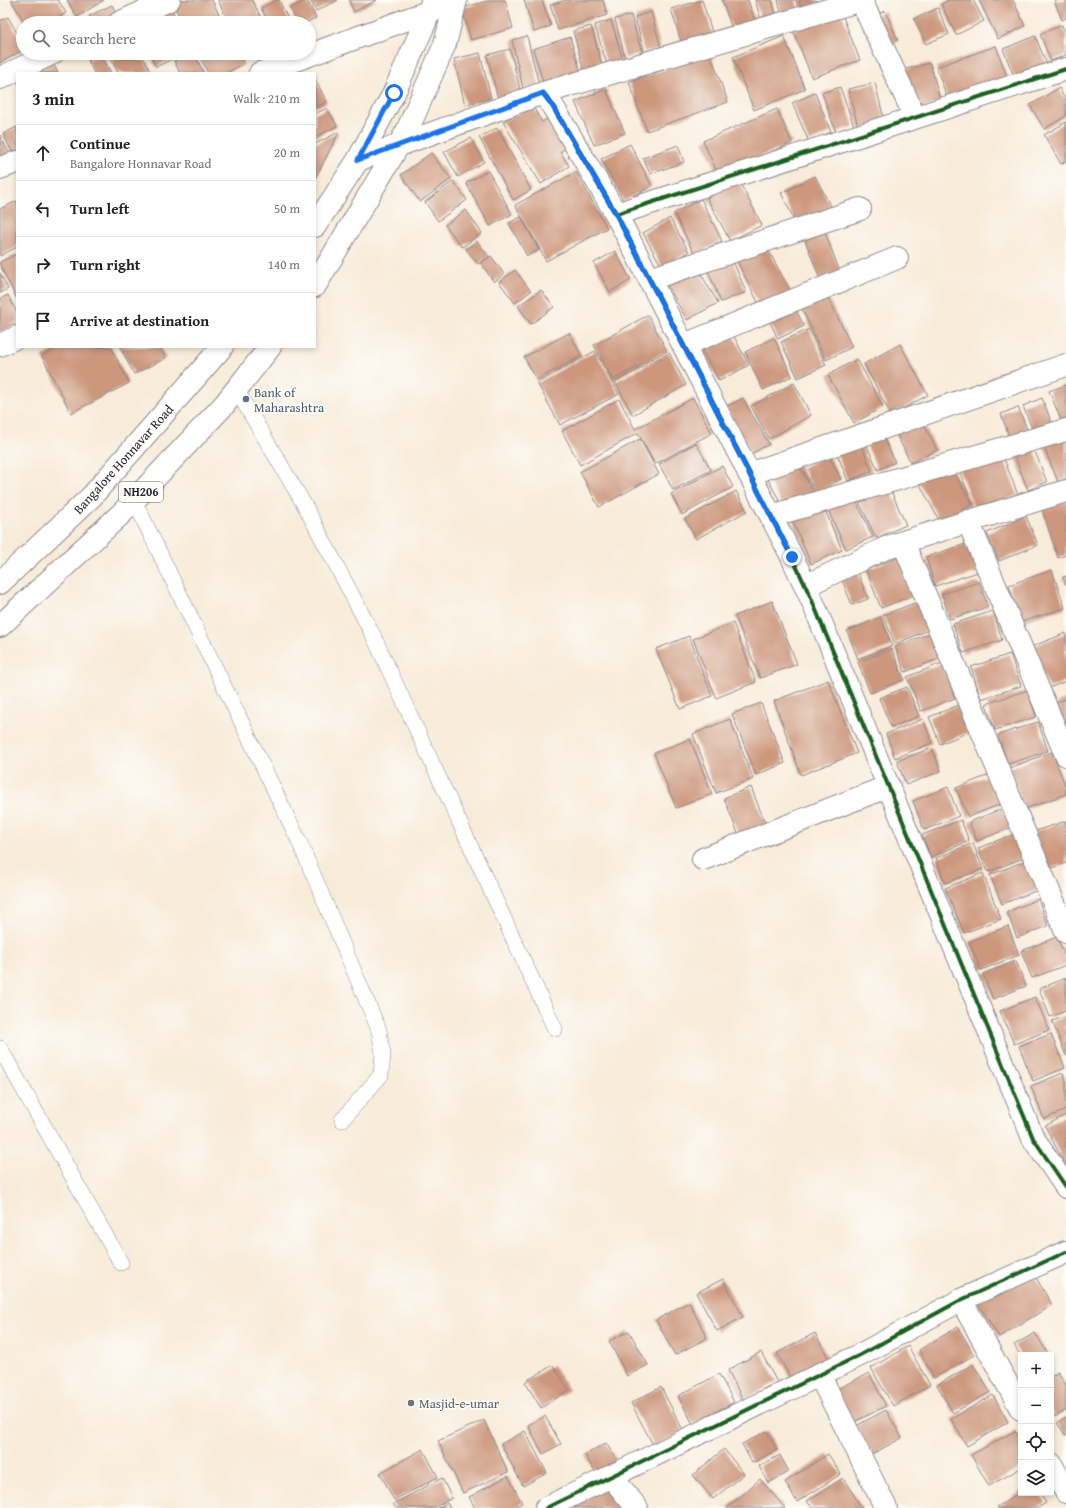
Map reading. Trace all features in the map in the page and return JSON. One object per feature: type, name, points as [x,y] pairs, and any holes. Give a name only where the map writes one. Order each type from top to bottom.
[{"type":"street","points":[[134,16],[169,0]]},
{"type":"street","points":[[358,160],[543,93],[861,0],[915,117]]},
{"type":"street","points":[[316,51],[431,6],[455,3],[445,44],[407,131],[316,284]]},
{"type":"street","points":[[316,224],[358,160],[394,93],[431,6]]},
{"type":"street","points":[[0,78],[38,60]]},
{"type":"street","points":[[263,72],[293,60]]},
{"type":"street","points":[[616,214],[1066,69]]},
{"type":"street","points":[[543,93],[552,105],[616,214],[750,474],[805,586],[889,786],[1033,1138],[1066,1187]]},
{"type":"street","points":[[0,168],[16,162]]},
{"type":"street","points":[[650,279],[860,209]]},
{"type":"street","points":[[684,345],[897,258]]},
{"type":"street","points":[[0,345],[16,337]]},
{"type":"street","name":"Bangalore Honnavar Road","points":[[0,583],[96,492],[221,348]]},
{"type":"street","name":"NH206","points":[[0,626],[134,500],[236,389],[269,348]]},
{"type":"street","points":[[750,474],[1066,364]]},
{"type":"street","points":[[771,516],[1066,430]]},
{"type":"street","points":[[805,586],[903,542],[1066,491]]},
{"type":"street","points":[[968,521],[1066,755]]},
{"type":"street","points":[[903,542],[1066,932]]},
{"type":"street","points":[[703,859],[889,786]]},
{"type":"street","points":[[546,1508],[860,1355],[961,1300],[1066,1252]]},
{"type":"street","points":[[961,1300],[1018,1404]]},
{"type":"street","points":[[819,1374],[886,1508]]},
{"type":"street","points":[[1054,1470],[1066,1492]]},
{"type":"street","points":[[612,1476],[637,1508]]},
{"type":"lane","points":[[236,389],[305,506],[373,634],[555,1029]]},
{"type":"lane","points":[[134,500],[299,841],[379,1030],[384,1054],[381,1075],[342,1120]]},
{"type":"lane","points":[[0,1048],[121,1263]]},
{"type":"building","points":[[11,0],[58,0],[66,13],[61,16],[21,16]]},
{"type":"building","points":[[67,0],[104,0],[79,16],[76,16]]},
{"type":"building","points":[[150,0],[167,0],[175,16],[158,16]]},
{"type":"building","points":[[181,0],[212,0],[220,16],[179,16],[173,4]]},
{"type":"building","points":[[218,0],[252,0],[260,16],[226,16]]},
{"type":"building","points":[[279,0],[287,16],[265,16],[261,8]]},
{"type":"building","points":[[307,0],[315,16],[294,16],[290,8]]},
{"type":"building","points":[[310,0],[338,0],[316,11]]},
{"type":"building","points":[[349,0],[377,0],[354,12]]},
{"type":"building","points":[[491,0],[505,0],[513,28],[471,40],[462,8]]},
{"type":"building","points":[[524,0],[542,0],[551,26],[534,32]]},
{"type":"building","points":[[566,0],[603,0],[607,15],[558,30],[550,5]]},
{"type":"building","points":[[702,0],[715,41],[684,51],[671,9]]},
{"type":"building","points":[[722,0],[748,0],[755,21],[732,29]]},
{"type":"building","points":[[755,0],[772,0],[776,15],[761,20]]},
{"type":"building","points":[[778,0],[796,0],[798,8],[781,12]]},
{"type":"building","points":[[799,0],[816,0],[818,7],[802,11]]},
{"type":"building","points":[[949,0],[973,0],[984,21],[956,35],[941,4]]},
{"type":"building","points":[[979,0],[1013,0],[1025,26],[998,39]]},
{"type":"building","points":[[1054,0],[1066,0],[1066,18],[1062,20]]},
{"type":"building","points":[[112,5],[118,16],[89,16]]},
{"type":"building","points":[[938,8],[949,34],[926,44],[914,19]]},
{"type":"building","points":[[885,11],[898,40],[879,49],[866,19]]},
{"type":"building","points":[[651,12],[661,48],[644,52],[635,17]]},
{"type":"building","points":[[841,12],[860,60],[812,78],[793,30]]},
{"type":"building","points":[[631,15],[642,53],[625,58],[615,19]]},
{"type":"building","points":[[8,17],[16,31],[16,54],[0,63],[0,21]]},
{"type":"building","points":[[611,20],[623,60],[607,65],[595,25]]},
{"type":"building","points":[[1062,25],[1066,35],[1066,55],[1051,61],[1040,34]]},
{"type":"building","points":[[591,26],[603,69],[585,75],[573,31]]},
{"type":"building","points":[[527,36],[539,85],[523,89],[512,40]]},
{"type":"building","points":[[784,36],[805,89],[754,110],[733,57]]},
{"type":"building","points":[[1035,36],[1048,67],[1016,81],[1003,49]]},
{"type":"building","points":[[570,37],[581,73],[544,85],[533,49]]},
{"type":"building","points":[[996,46],[1009,82],[949,103],[936,67]]},
{"type":"building","points":[[510,49],[521,93],[498,99],[487,55]]},
{"type":"building","points":[[480,53],[491,98],[465,105],[454,59]]},
{"type":"building","points":[[710,53],[728,102],[647,131],[629,82]]},
{"type":"building","points":[[41,60],[52,60],[58,72],[22,72]]},
{"type":"building","points":[[88,60],[104,60],[110,72],[94,72]]},
{"type":"building","points":[[112,60],[144,60],[150,72],[118,72]]},
{"type":"building","points":[[152,60],[170,60],[156,67]]},
{"type":"building","points":[[198,60],[204,72],[180,72],[174,61]]},
{"type":"building","points":[[202,60],[242,60],[244,64],[228,72],[208,72]]},
{"type":"building","points":[[930,63],[941,103],[910,112],[898,71]]},
{"type":"building","points":[[316,81],[327,102],[316,108]]},
{"type":"building","points":[[875,83],[885,123],[859,130],[848,89]]},
{"type":"building","points":[[840,87],[854,126],[836,132],[822,93]]},
{"type":"building","points":[[1059,88],[1066,101],[1066,116],[1044,129],[1030,105]]},
{"type":"building","points":[[606,89],[625,133],[594,145],[575,102]]},
{"type":"building","points":[[815,93],[831,132],[809,142],[792,103]]},
{"type":"building","points":[[532,105],[542,122],[556,113],[574,143],[560,152],[569,166],[541,184],[503,122]]},
{"type":"building","points":[[327,108],[337,126],[316,136],[316,114]]},
{"type":"building","points":[[777,109],[792,143],[718,174],[703,141]]},
{"type":"building","points":[[1066,122],[1066,161],[1061,164],[1044,135]]},
{"type":"building","points":[[16,128],[16,160],[3,134]]},
{"type":"building","points":[[497,128],[531,190],[513,200],[479,137]]},
{"type":"building","points":[[339,132],[316,177],[316,144]]},
{"type":"building","points":[[0,135],[12,159],[0,166]]},
{"type":"building","points":[[471,138],[484,162],[458,177],[444,152]]},
{"type":"building","points":[[630,144],[652,186],[624,201],[601,159]]},
{"type":"building","points":[[678,145],[684,162],[650,174],[643,158]]},
{"type":"building","points":[[431,153],[451,179],[420,202],[401,175]]},
{"type":"building","points":[[488,171],[512,214],[490,226],[466,183]]},
{"type":"building","points":[[576,172],[607,228],[546,261],[515,205]]},
{"type":"building","points":[[815,176],[834,213],[800,231],[781,193]]},
{"type":"building","points":[[453,181],[467,200],[438,221],[425,202]]},
{"type":"building","points":[[739,181],[762,225],[730,241],[707,198]]},
{"type":"building","points":[[701,199],[722,241],[695,255],[674,213]]},
{"type":"building","points":[[16,201],[16,248],[0,256],[0,209]]},
{"type":"building","points":[[466,210],[482,233],[462,247],[445,225]]},
{"type":"building","points":[[521,217],[539,250],[527,256],[509,223]]},
{"type":"building","points":[[670,218],[689,252],[662,267],[643,233]]},
{"type":"building","points":[[825,232],[840,272],[820,279],[805,240]]},
{"type":"building","points":[[477,241],[489,257],[478,264],[466,249]]},
{"type":"building","points":[[765,244],[791,292],[761,308],[736,259]]},
{"type":"building","points":[[615,251],[631,280],[610,292],[594,263]]},
{"type":"building","points":[[16,254],[16,297],[0,265],[0,262]]},
{"type":"building","points":[[491,256],[504,274],[494,282],[481,263]]},
{"type":"building","points":[[733,261],[746,292],[721,302],[708,271]]},
{"type":"building","points":[[698,269],[718,303],[687,320],[666,283]]},
{"type":"building","points":[[515,270],[531,291],[515,303],[499,282]]},
{"type":"building","points":[[0,273],[8,289],[0,293]]},
{"type":"building","points":[[541,290],[554,307],[531,324],[518,306]]},
{"type":"building","points":[[8,295],[16,311],[16,322],[0,330],[0,299]]},
{"type":"building","points":[[828,297],[852,347],[826,360],[802,309]]},
{"type":"building","points":[[796,310],[804,326],[778,339],[770,322]]},
{"type":"building","points":[[648,315],[667,351],[613,380],[594,345]]},
{"type":"building","points":[[729,327],[749,365],[719,381],[698,344]]},
{"type":"building","points":[[809,329],[826,365],[798,378],[781,342]]},
{"type":"building","points":[[569,333],[582,356],[537,380],[524,357]]},
{"type":"building","points":[[774,338],[792,376],[763,390],[745,352]]},
{"type":"building","points":[[900,344],[928,395],[891,415],[864,364]]},
{"type":"building","points":[[57,348],[112,348],[129,383],[71,413],[42,356]]},
{"type":"building","points":[[121,348],[161,348],[166,358],[134,374]]},
{"type":"building","points":[[595,351],[619,394],[560,425],[537,383]]},
{"type":"building","points":[[669,353],[686,385],[633,415],[615,382]]},
{"type":"building","points":[[857,359],[883,407],[854,423],[828,375]]},
{"type":"building","points":[[794,383],[811,415],[769,439],[751,406]]},
{"type":"building","points":[[1066,385],[1066,421],[1062,422],[1049,391]]},
{"type":"building","points":[[693,398],[712,433],[655,464],[638,433],[580,465],[562,431],[619,399],[635,429]]},
{"type":"building","points":[[743,398],[769,444],[751,454],[726,407]]},
{"type":"building","points":[[1042,398],[1053,426],[1034,433],[1023,406]]},
{"type":"building","points":[[1018,407],[1032,442],[1014,449],[1001,414]]},
{"type":"building","points":[[917,411],[937,450],[911,463],[891,424]]},
{"type":"building","points":[[879,427],[895,462],[878,470],[862,435]]},
{"type":"building","points":[[855,430],[872,471],[848,481],[831,439]]},
{"type":"building","points":[[1066,432],[1066,479],[1058,482],[1042,442]]},
{"type":"building","points":[[640,439],[659,474],[599,507],[580,472]]},
{"type":"building","points":[[696,443],[711,470],[673,490],[659,464]]},
{"type":"building","points":[[999,446],[1018,495],[976,512],[956,463]]},
{"type":"building","points":[[1034,449],[1047,482],[1028,490],[1015,457]]},
{"type":"building","points":[[828,454],[841,479],[816,493],[802,468]]},
{"type":"building","points":[[793,456],[813,491],[783,507],[764,472]]},
{"type":"building","points":[[948,462],[972,504],[940,522],[917,479]]},
{"type":"building","points":[[722,466],[733,487],[682,515],[671,494]]},
{"type":"building","points":[[885,477],[906,525],[876,538],[854,491]]},
{"type":"building","points":[[736,491],[747,511],[696,539],[685,519]]},
{"type":"building","points":[[854,496],[873,537],[846,549],[827,508]]},
{"type":"building","points":[[821,501],[842,550],[811,564],[790,515]]},
{"type":"building","points":[[1066,501],[1066,555],[1058,558],[1042,509]]},
{"type":"building","points":[[1026,516],[1038,545],[999,561],[987,533]]},
{"type":"building","points":[[969,543],[978,572],[935,586],[926,557]]},
{"type":"building","points":[[901,556],[916,594],[881,608],[866,570]]},
{"type":"building","points":[[856,568],[868,599],[852,605],[840,575]]},
{"type":"building","points":[[1052,570],[1065,608],[1021,622],[1009,585]]},
{"type":"building","points":[[1066,576],[1066,585],[1063,577]]},
{"type":"building","points":[[979,582],[988,607],[950,619],[942,594]]},
{"type":"building","points":[[772,601],[797,664],[760,678],[735,616]]},
{"type":"building","points":[[920,601],[931,629],[895,644],[883,615]]},
{"type":"building","points":[[993,611],[1002,640],[963,653],[953,624]]},
{"type":"building","points":[[881,617],[892,646],[858,659],[847,631]]},
{"type":"building","points":[[733,623],[756,682],[716,698],[693,639]]},
{"type":"building","points":[[933,632],[943,657],[905,672],[895,647]]},
{"type":"building","points":[[1066,633],[1066,681],[1049,688],[1031,647]]},
{"type":"building","points":[[689,636],[712,696],[680,709],[656,649]]},
{"type":"building","points":[[892,649],[904,680],[870,693],[858,662]]},
{"type":"building","points":[[1010,654],[1021,686],[981,699],[971,667]]},
{"type":"building","points":[[942,663],[955,698],[921,711],[907,677]]},
{"type":"building","points":[[828,680],[857,753],[801,775],[774,701]]},
{"type":"building","points":[[907,687],[919,716],[891,727],[879,698]]},
{"type":"building","points":[[1027,690],[1036,717],[995,730],[986,704]]},
{"type":"building","points":[[1066,699],[1066,726],[1057,702]]},
{"type":"building","points":[[761,703],[785,763],[756,775],[732,714]]},
{"type":"building","points":[[959,705],[969,732],[940,744],[929,717]]},
{"type":"building","points":[[730,719],[753,779],[716,793],[693,734]]},
{"type":"building","points":[[923,719],[932,743],[895,758],[886,734]]},
{"type":"building","points":[[1038,722],[1048,751],[1008,764],[998,735]]},
{"type":"building","points":[[690,739],[712,794],[676,808],[654,753]]},
{"type":"building","points":[[932,748],[941,771],[906,785],[897,761]]},
{"type":"building","points":[[1052,752],[1066,787],[1066,794],[1025,809],[1009,768]]},
{"type":"building","points":[[989,775],[1001,804],[968,817],[956,788]]},
{"type":"building","points":[[751,787],[768,830],[741,841],[724,798]]},
{"type":"building","points":[[948,787],[959,816],[924,830],[913,801]]},
{"type":"building","points":[[1004,808],[1012,827],[977,841],[969,822]]},
{"type":"building","points":[[961,820],[969,841],[931,857],[922,835]]},
{"type":"building","points":[[1066,821],[1066,863],[1047,870],[1035,831]]},
{"type":"building","points":[[1014,834],[1023,858],[988,872],[978,848]]},
{"type":"building","points":[[973,843],[983,869],[945,883],[936,858]]},
{"type":"building","points":[[1027,860],[1038,890],[1002,904],[990,875]]},
{"type":"building","points":[[983,873],[1001,919],[964,933],[945,888]]},
{"type":"building","points":[[1038,899],[1048,926],[1017,938],[1007,912]]},
{"type":"building","points":[[1008,926],[1019,955],[981,970],[969,942]]},
{"type":"building","points":[[1057,937],[1066,959],[1066,965],[1032,978],[1021,951]]},
{"type":"building","points":[[1016,961],[1026,986],[993,999],[983,974]]},
{"type":"building","points":[[1066,978],[1066,1011],[1050,1017],[1039,989]]},
{"type":"building","points":[[1035,997],[1049,1030],[1014,1044],[1000,1011]]},
{"type":"building","points":[[1066,1016],[1066,1056],[1052,1021]]},
{"type":"building","points":[[1051,1034],[1065,1068],[1033,1081],[1019,1046]]},
{"type":"building","points":[[1063,1073],[1066,1080],[1066,1110],[1044,1119],[1031,1086]]},
{"type":"building","points":[[1066,1115],[1066,1166],[1045,1126]]},
{"type":"building","points":[[1031,1269],[1052,1305],[999,1337],[977,1302]]},
{"type":"building","points":[[723,1279],[743,1317],[717,1331],[696,1293]]},
{"type":"building","points":[[689,1302],[707,1338],[675,1355],[656,1320]]},
{"type":"building","points":[[958,1327],[974,1355],[934,1378],[919,1350]]},
{"type":"building","points":[[629,1331],[648,1365],[627,1376],[609,1341]]},
{"type":"building","points":[[815,1333],[829,1359],[791,1379],[777,1353]]},
{"type":"building","points":[[1035,1333],[1047,1352],[1018,1352],[1014,1345]]},
{"type":"building","points":[[908,1346],[930,1385],[893,1406],[871,1368]]},
{"type":"building","points":[[761,1352],[777,1382],[743,1400],[728,1370]]},
{"type":"building","points":[[973,1364],[990,1392],[953,1413],[937,1385]]},
{"type":"building","points":[[553,1365],[569,1390],[541,1408],[525,1382]]},
{"type":"building","points":[[1058,1372],[1066,1385],[1066,1410],[1055,1417],[1054,1416],[1054,1375]]},
{"type":"building","points":[[869,1373],[886,1406],[852,1423],[835,1390]]},
{"type":"building","points":[[719,1374],[734,1402],[693,1424],[678,1396]]},
{"type":"building","points":[[661,1387],[684,1432],[654,1447],[631,1403]]},
{"type":"building","points":[[993,1395],[1008,1422],[967,1446],[951,1419]]},
{"type":"building","points":[[886,1410],[902,1438],[872,1454],[856,1426]]},
{"type":"building","points":[[545,1416],[561,1444],[543,1454],[528,1425]]},
{"type":"building","points":[[1066,1417],[1066,1436],[1057,1423]]},
{"type":"building","points":[[484,1420],[508,1472],[463,1493],[438,1441]]},
{"type":"building","points":[[525,1431],[547,1473],[523,1486],[501,1444]]},
{"type":"building","points":[[767,1431],[777,1450],[752,1463],[742,1444]]},
{"type":"building","points":[[1015,1431],[1018,1436],[1018,1470],[989,1486],[971,1455]]},
{"type":"building","points":[[606,1443],[620,1465],[599,1479],[585,1455]]},
{"type":"building","points":[[423,1449],[438,1477],[394,1500],[380,1473]]},
{"type":"building","points":[[724,1449],[744,1474],[713,1499],[693,1475]]},
{"type":"building","points":[[828,1454],[841,1474],[797,1502],[785,1482]]},
{"type":"building","points":[[780,1455],[789,1472],[768,1483],[759,1466]]},
{"type":"building","points":[[508,1476],[522,1503],[513,1508],[475,1508],[469,1497]]},
{"type":"building","points":[[442,1478],[452,1498],[433,1508],[396,1508],[393,1504]]},
{"type":"building","points":[[843,1478],[862,1508],[812,1508],[807,1501]]},
{"type":"building","points":[[760,1479],[785,1508],[727,1508]]},
{"type":"building","points":[[606,1484],[624,1508],[574,1508]]},
{"type":"building","points":[[1018,1494],[1018,1496],[1042,1496],[1046,1503],[1038,1508],[997,1507]]},
{"type":"building","points":[[447,1503],[450,1508],[438,1508]]},
{"type":"cycle path","points":[[616,214],[1066,69]]},
{"type":"cycle path","points":[[543,93],[552,105],[616,214],[792,557],[811,598],[1033,1138],[1066,1187]]},
{"type":"cycle path","points":[[546,1508],[860,1355],[961,1300],[1066,1252]]},
{"type":"place","name":"Bank of Maharashtra","points":[[246,399]]},
{"type":"place","name":"Masjid-e-umar","points":[[411,1403]]},
{"type":"route","points":[[394,93],[358,160],[543,93],[552,105],[605,193],[792,557]]}]
